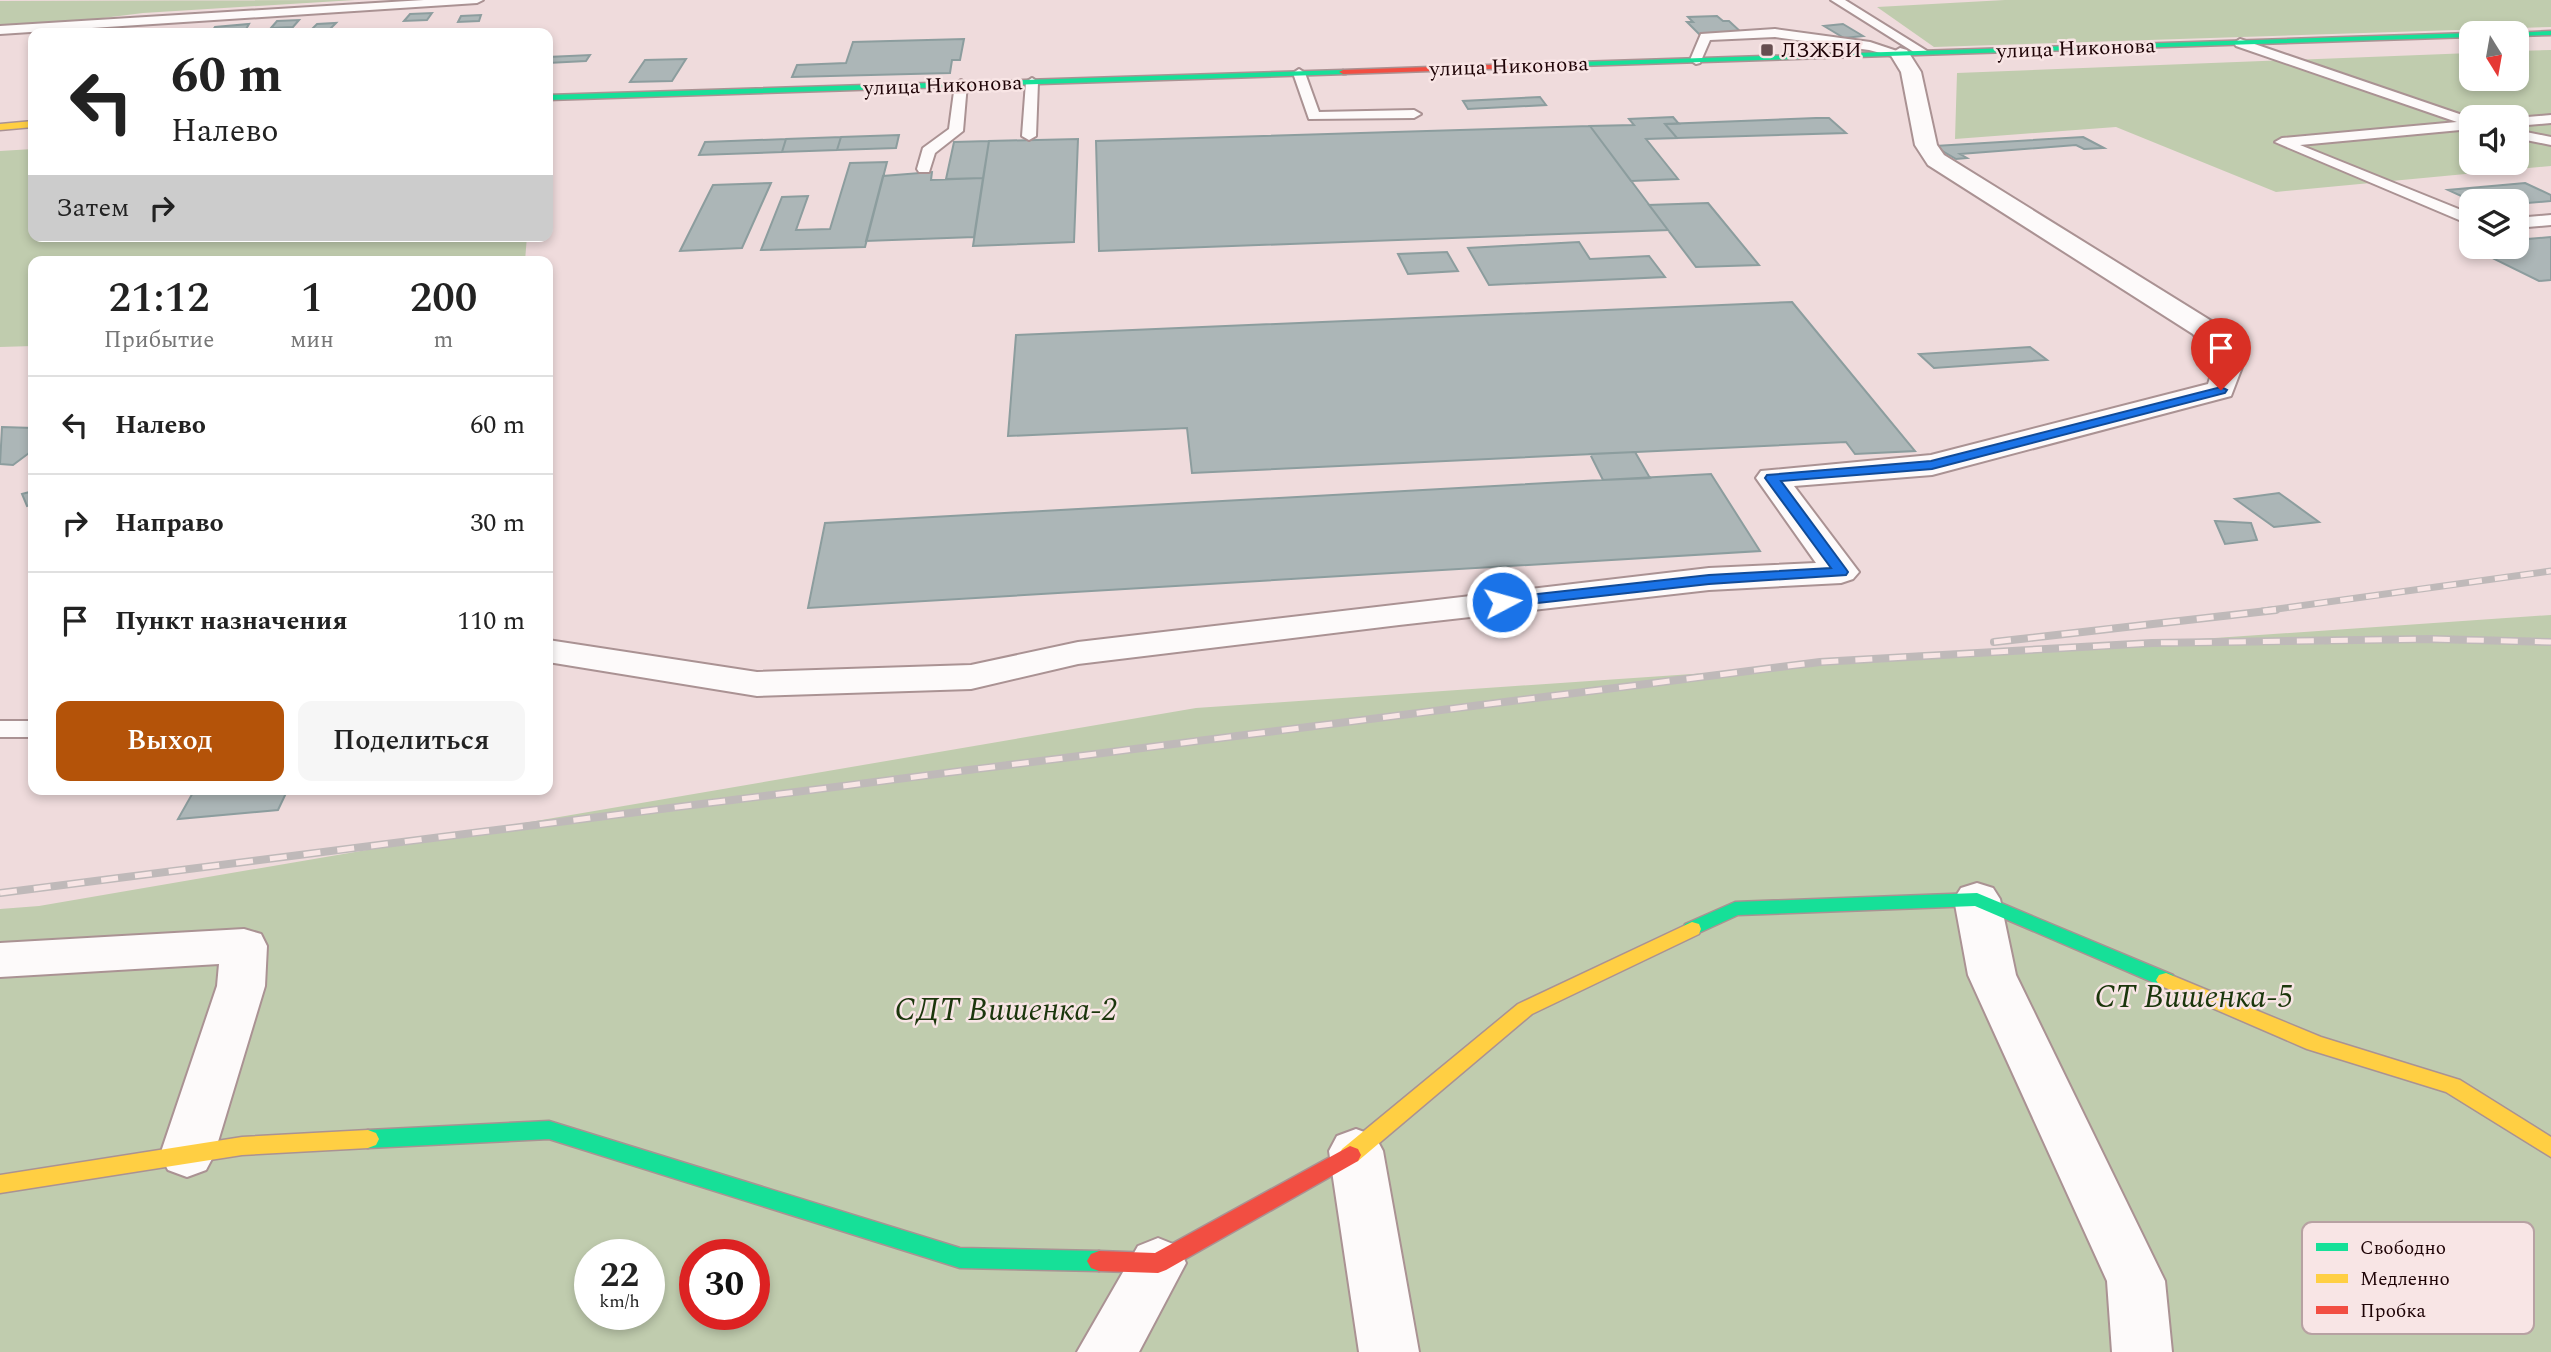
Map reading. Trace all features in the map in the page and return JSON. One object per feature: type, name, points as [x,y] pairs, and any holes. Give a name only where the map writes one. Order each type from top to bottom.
[{"type":"main road","points":[[2529,34],[2551,33]]},
{"type":"main road","name":"улица Никонова","points":[[553,98],[2459,35]]},
{"type":"main road","points":[[0,127],[28,124]]},
{"type":"main road","points":[[0,1184],[242,1146],[549,1130],[960,1258],[1158,1263],[1356,1151],[1525,1009],[1735,909],[1977,899],[2314,1043],[2453,1086],[2551,1148]]},
{"type":"street","points":[[553,652],[757,684],[971,677],[1078,653],[1385,615],[1709,579],[1841,572],[1772,478],[1932,465],[2221,390],[2230,362],[2203,328],[1936,160],[1926,145],[1911,72],[1912,54]]},
{"type":"street","points":[[1977,899],[1992,975],[2136,1281],[2142,1352]]},
{"type":"street","points":[[0,960],[244,946],[242,986],[187,1155]]},
{"type":"street","points":[[1356,1151],[1389,1352]]},
{"type":"street","points":[[1107,1352],[1158,1263]]},
{"type":"lane","points":[[32,28],[477,0]]},
{"type":"lane","points":[[1837,0],[1912,54]]},
{"type":"lane","points":[[0,30],[28,28]]},
{"type":"lane","points":[[1696,60],[1705,37],[1774,33],[1912,54]]},
{"type":"lane","points":[[2240,43],[2459,120]]},
{"type":"lane","points":[[1299,73],[1314,116],[1414,114]]},
{"type":"lane","points":[[1029,136],[1032,82]]},
{"type":"lane","points":[[924,169],[928,151],[956,131],[961,84]]},
{"type":"lane","points":[[2529,121],[2551,119]]},
{"type":"lane","points":[[2459,125],[2282,142],[2459,215]]},
{"type":"lane","points":[[2529,137],[2551,141]]},
{"type":"lane","points":[[2529,222],[2551,220]]},
{"type":"lane","points":[[0,729],[28,729]]},
{"type":"green space","points":[[355,0],[143,13],[0,31],[0,1]]},
{"type":"green space","points":[[2005,0],[2551,0],[2551,27],[2529,28],[2529,21],[2459,21],[2459,30],[1934,47],[1877,7]]},
{"type":"green space","points":[[2551,50],[2551,166],[2529,168],[2529,105],[2459,105],[2459,175],[2276,192],[2116,127],[1955,139],[1957,73],[2459,53],[2459,91],[2529,91],[2529,51]]},
{"type":"green space","points":[[28,149],[28,242],[527,242],[525,256],[28,256],[28,346],[0,347],[0,151]]},
{"type":"green space","points":[[2551,615],[2551,1352],[0,1352],[0,909],[39,906],[1196,708]]},
{"type":"building","points":[[432,13],[427,20],[404,21],[410,14]]},
{"type":"building","points":[[481,15],[479,21],[458,22],[461,16]]},
{"type":"building","points":[[1717,16],[1723,21],[1729,21],[1742,33],[1699,34],[1687,22],[1693,22],[1688,17]]},
{"type":"building","points":[[299,20],[293,27],[271,28],[277,21]]},
{"type":"building","points":[[336,23],[331,28],[313,28],[317,24]]},
{"type":"building","points":[[249,24],[247,28],[215,27]]},
{"type":"building","points":[[1843,24],[1863,36],[1844,38],[1824,26]]},
{"type":"building","points":[[964,39],[960,60],[952,60],[950,73],[792,77],[797,65],[846,63],[853,42]]},
{"type":"building","points":[[590,55],[586,61],[553,63],[553,57]]},
{"type":"building","points":[[686,59],[672,81],[630,82],[645,60]]},
{"type":"building","points":[[1540,97],[1546,105],[1468,109],[1463,101]]},
{"type":"building","points":[[1673,117],[1679,124],[1665,124],[1677,138],[1646,139],[1678,179],[1631,181],[1590,126],[1634,125],[1629,119]]},
{"type":"building","points":[[1829,118],[1846,133],[1677,138],[1665,124]]},
{"type":"building","points":[[1590,126],[1668,230],[1099,251],[1096,141]]},
{"type":"building","points":[[899,135],[896,148],[837,150],[841,137]]},
{"type":"building","points":[[841,137],[837,150],[782,152],[786,139]]},
{"type":"building","points":[[2083,137],[2104,148],[2084,149],[2076,145],[1960,154],[1967,158],[1956,159],[1934,146]]},
{"type":"building","points":[[786,139],[782,152],[699,155],[705,142]]},
{"type":"building","points":[[1078,139],[1074,242],[973,246],[989,141]]},
{"type":"building","points":[[989,141],[983,178],[946,179],[954,142]]},
{"type":"building","points":[[887,162],[865,247],[761,250],[782,197],[808,196],[796,230],[830,229],[850,163]]},
{"type":"building","points":[[932,172],[931,180],[983,178],[974,237],[866,241],[883,176]]},
{"type":"building","points":[[771,183],[742,248],[680,251],[713,185]]},
{"type":"building","points":[[2525,183],[2551,195],[2551,201],[2529,203],[2529,189],[2459,189]]},
{"type":"building","points":[[2459,189],[2459,195],[2448,190]]},
{"type":"building","points":[[1708,203],[1759,265],[1696,267],[1649,205]]},
{"type":"building","points":[[2551,237],[2551,280],[2539,281],[2494,259],[2529,259],[2529,239]]},
{"type":"building","points":[[1579,242],[1590,259],[1649,256],[1665,277],[1489,285],[1468,248]]},
{"type":"building","points":[[1447,252],[1458,271],[1408,274],[1398,254]]},
{"type":"building","points":[[1792,302],[1915,451],[1855,454],[1846,442],[1192,473],[1187,428],[1008,436],[1016,335]]},
{"type":"building","points":[[2030,347],[2047,360],[1934,368],[1919,354]]},
{"type":"building","points":[[2,427],[28,428],[28,454],[13,465],[0,464]]},
{"type":"building","points":[[1635,452],[1650,478],[1603,480],[1590,454]]},
{"type":"building","points":[[1711,474],[1760,551],[808,608],[825,523]]},
{"type":"building","points":[[28,492],[28,506],[27,506],[22,494]]},
{"type":"building","points":[[2279,493],[2319,522],[2274,527],[2235,499]]},
{"type":"building","points":[[2215,521],[2251,523],[2257,540],[2225,544]]},
{"type":"building","points":[[192,795],[285,795],[278,810],[178,819]]},
{"type":"railway","points":[[2263,611],[2551,571]]},
{"type":"railway","points":[[1994,642],[2276,610]]},
{"type":"railway","points":[[0,893],[1820,662],[2152,643],[2432,639],[2551,642]]},
{"type":"traffic: fast","points":[[2529,34],[2551,33]]},
{"type":"traffic: fast","points":[[1578,64],[2459,35]]},
{"type":"traffic: fast","points":[[553,98],[1343,72]]},
{"type":"traffic: fast","points":[[1692,929],[1735,909],[1977,899],[2166,980]]},
{"type":"traffic: fast","points":[[368,1139],[549,1130],[960,1258],[1099,1261]]},
{"type":"traffic: slow","points":[[0,127],[28,124]]},
{"type":"traffic: slow","points":[[1350,1155],[1525,1009],[1692,929]]},
{"type":"traffic: slow","points":[[2166,980],[2314,1043],[2453,1086],[2551,1148]]},
{"type":"traffic: slow","points":[[0,1184],[242,1146],[368,1139]]},
{"type":"traffic: jam","points":[[1343,72],[1578,64]]},
{"type":"traffic: jam","points":[[1099,1261],[1158,1263],[1350,1155]]},
{"type":"place","name":"ЛЗЖБИ","points":[[1767,50]]},
{"type":"route","points":[[1502,602],[1709,579],[1841,572],[1772,478],[1932,465],[2221,390]]},
{"type":"park label","name":"СТ Вишенка-5","points":[[2194,996]]},
{"type":"park label","name":"СДТ Вишенка-2","points":[[1006,1009]]}]
